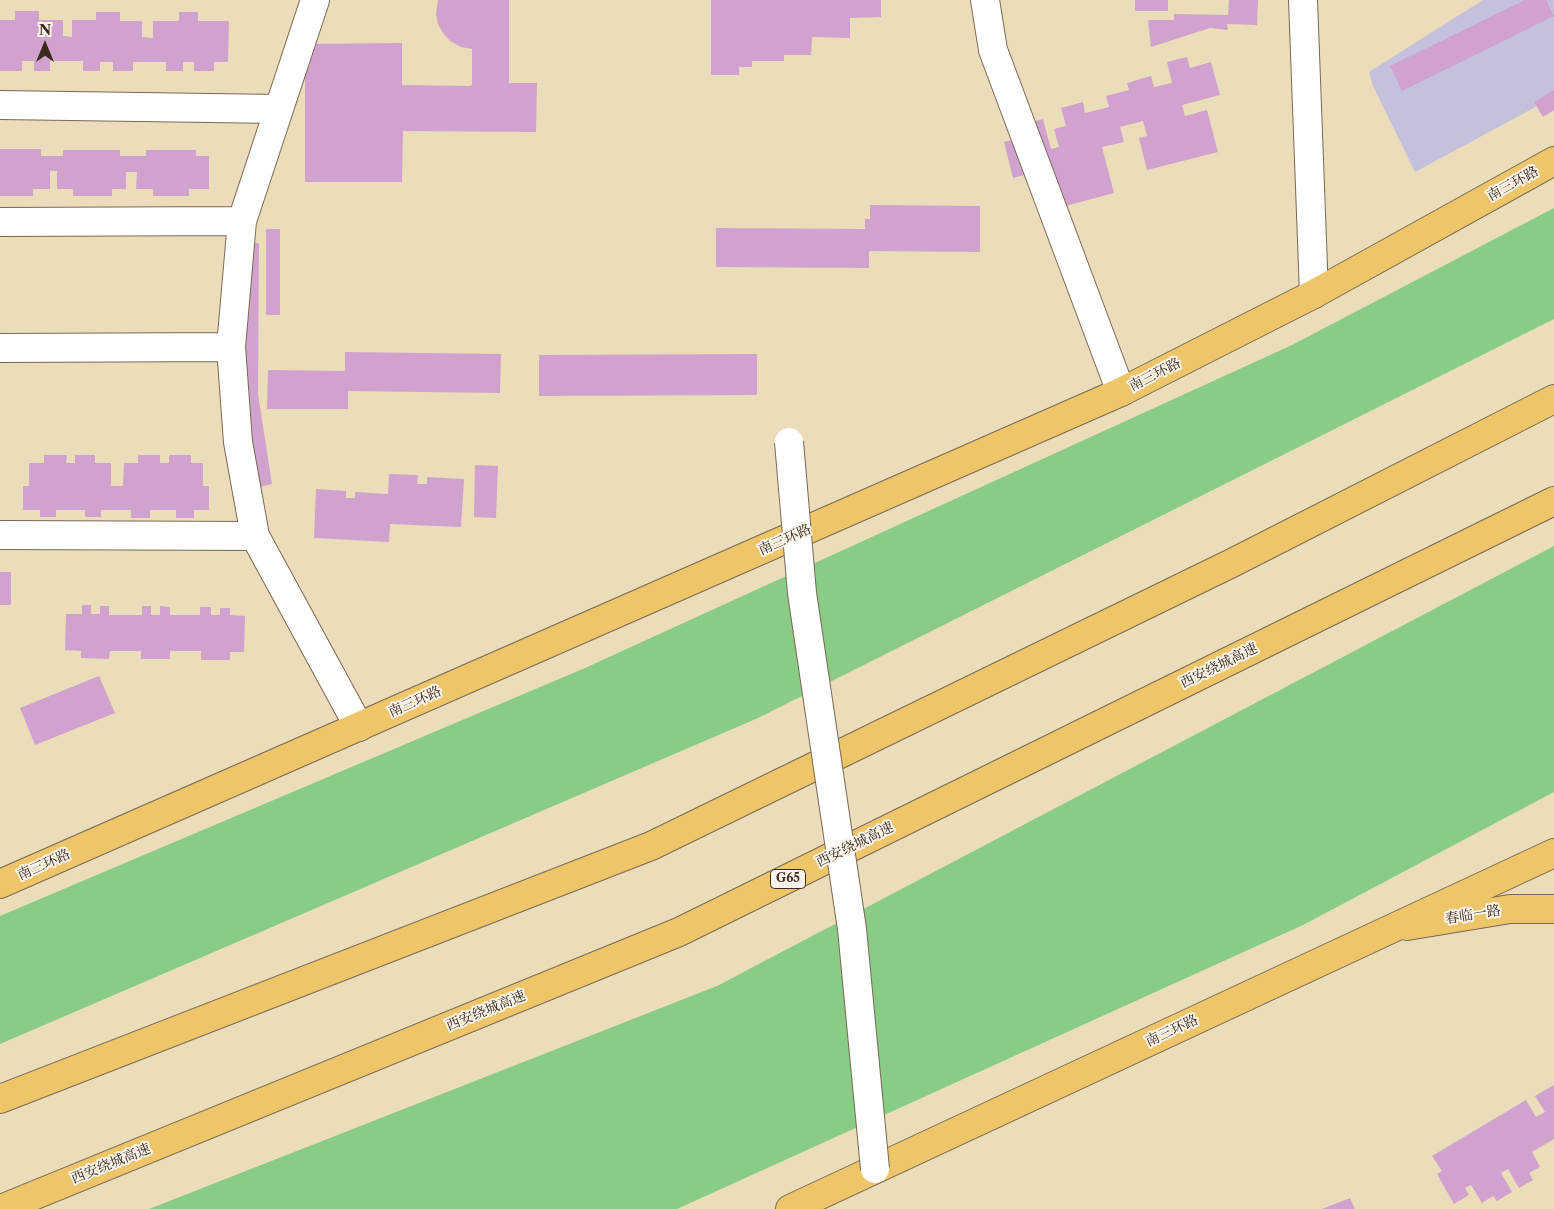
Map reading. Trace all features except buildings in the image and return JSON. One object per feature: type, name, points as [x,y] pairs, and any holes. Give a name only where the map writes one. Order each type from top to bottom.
[{"type":"main road","name":"南三环路","points":[[0,884],[1120,392],[1314,294],[1554,161]]},
{"type":"main road","points":[[0,1099],[651,846],[1232,563],[1554,400]]},
{"type":"main road","name":"西安绕城高速","points":[[1,1209],[679,932],[1554,501]]},
{"type":"main road","name":"南三环路","points":[[790,1209],[1554,852]]},
{"type":"main road","name":"春临一路","points":[[1393,928],[1510,909],[1554,909]]},
{"type":"street","points":[[315,0],[242,221],[231,347],[238,442],[256,536],[359,727]]},
{"type":"street","points":[[985,0],[993,50],[1120,392]]},
{"type":"street","points":[[1302,0],[1314,294]]},
{"type":"street","points":[[0,105],[279,109]]},
{"type":"street","points":[[0,222],[242,221]]},
{"type":"street","points":[[0,348],[231,347]]},
{"type":"street","points":[[789,442],[802,593],[852,929],[875,1169]]},
{"type":"street","points":[[0,535],[256,536]]},
{"type":"shaded area","points":[[1483,0],[1554,0],[1554,97],[1415,172],[1373,86],[1369,72]]},
{"type":"green space","points":[[1554,208],[1554,319],[758,718],[0,1044],[0,916],[585,668],[1292,345]]},
{"type":"green space","points":[[1554,546],[1554,792],[1303,925],[677,1209],[149,1209],[717,986]]}]
